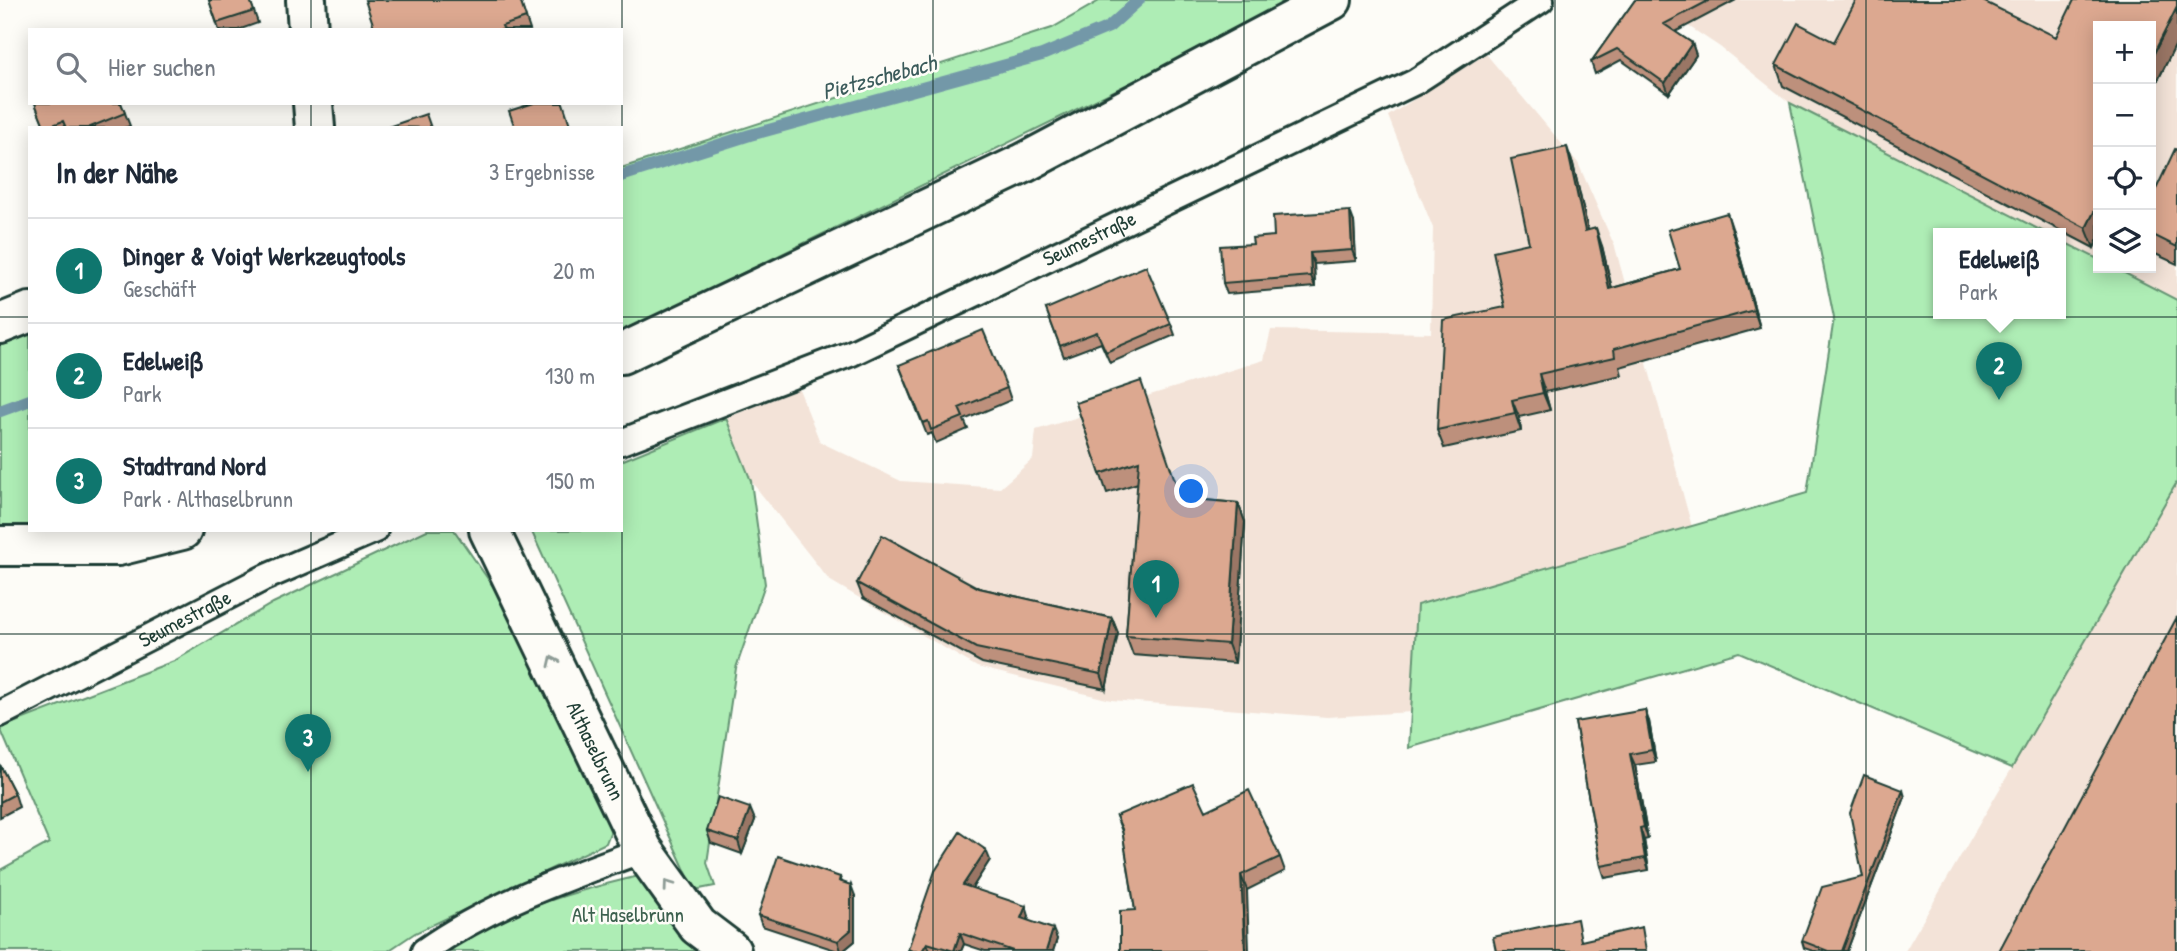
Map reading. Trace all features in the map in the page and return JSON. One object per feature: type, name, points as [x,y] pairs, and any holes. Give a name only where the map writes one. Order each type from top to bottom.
[{"type":"street","points":[[306,0],[308,28]]},
{"type":"street","points":[[623,353],[1021,164],[1332,0]]},
{"type":"street","points":[[313,105],[315,126]]},
{"type":"street","points":[[0,324],[28,313]]},
{"type":"street","points":[[0,546],[118,546],[174,532]]},
{"type":"street","name":"Althaselbrunn","points":[[490,532],[643,850],[698,926],[731,951]]},
{"type":"lane","name":"Seumestraße","points":[[623,441],[852,354],[1415,82],[1541,0]]},
{"type":"lane","name":"Seumestraße","points":[[0,714],[264,578],[370,532]]},
{"type":"lane","points":[[424,951],[454,930],[558,881],[643,850]]},
{"type":"shaded area","points":[[1649,0],[2177,0],[2177,300],[2125,273],[2156,273],[2156,21],[2093,21],[2093,256],[2066,243],[2066,228],[2036,228],[1790,103],[1720,47]]},
{"type":"shaded area","points":[[1486,54],[1578,163],[1615,247],[1692,527],[1418,605],[1412,712],[1327,717],[1111,700],[977,667],[829,580],[751,481],[726,418],[799,389],[820,442],[901,481],[1000,488],[1033,459],[1036,430],[1264,360],[1271,330],[1431,333],[1433,228],[1388,116]]},
{"type":"shaded area","points":[[2177,482],[2177,951],[1905,951],[2012,768]]},
{"type":"green space","points":[[1101,0],[1299,0],[623,332],[623,167],[1052,28]]},
{"type":"green space","points":[[1790,103],[2036,228],[1933,228],[1933,319],[2066,319],[2066,243],[2093,256],[2093,273],[2125,273],[2177,300],[2177,482],[2012,768],[1739,652],[1409,748],[1417,605],[1807,493],[1834,318]]},
{"type":"green space","points":[[28,322],[28,528],[0,527],[0,334]]},
{"type":"green space","points":[[726,418],[751,481],[765,584],[736,668],[707,863],[715,886],[694,890],[532,532],[623,532],[623,460]]},
{"type":"green space","points":[[423,532],[455,532],[542,657],[618,812],[606,843],[415,933],[388,951],[0,951],[0,870],[49,843],[0,728],[174,661],[273,603]]},
{"type":"green space","name":"Alt Haselbrunn","points":[[648,874],[694,951],[443,951],[488,925],[541,903]]},
{"type":"building","points":[[209,0],[250,0],[254,11],[217,23]]},
{"type":"building","points":[[365,0],[520,0],[526,18],[502,26],[503,28],[374,28]]},
{"type":"building","points":[[1635,0],[1710,0],[1664,24],[1692,43],[1665,83],[1617,49],[1591,62]]},
{"type":"building","points":[[1856,0],[1981,0],[2056,37],[2074,0],[2177,0],[2177,7],[2156,49],[2156,21],[2093,21],[2093,214],[2086,228],[1776,65],[1798,23],[1834,42]]},
{"type":"building","points":[[36,105],[122,105],[125,113],[93,126],[65,126],[63,121],[44,126]]},
{"type":"building","points":[[528,105],[564,105],[570,126],[514,126],[509,111]]},
{"type":"building","points":[[426,114],[430,126],[391,126]]},
{"type":"building","points":[[1567,147],[1585,231],[1596,228],[1609,289],[1680,269],[1668,230],[1727,213],[1754,310],[1614,349],[1615,357],[1539,374],[1543,393],[1512,400],[1515,413],[1437,430],[1443,320],[1505,307],[1493,251],[1529,243],[1511,159]]},
{"type":"building","points":[[2175,149],[2177,150],[2177,247],[2156,236],[2156,189]]},
{"type":"building","points":[[1350,211],[1352,250],[1310,253],[1311,276],[1223,283],[1220,246],[1253,244],[1252,238],[1274,236],[1273,216]]},
{"type":"building","points":[[1146,266],[1171,324],[1106,352],[1097,332],[1060,346],[1046,309]]},
{"type":"building","points":[[983,330],[1007,388],[959,408],[963,417],[931,430],[928,421],[923,423],[899,365]]},
{"type":"building","points":[[1141,381],[1181,498],[1238,503],[1228,644],[1126,636],[1139,461],[1100,474],[1076,403]]},
{"type":"building","points":[[882,535],[979,588],[1112,618],[1101,674],[976,648],[857,583]]},
{"type":"building","points":[[2177,617],[2177,951],[1999,951]]},
{"type":"building","points":[[1645,710],[1652,750],[1630,754],[1644,827],[1640,828],[1645,858],[1601,866],[1575,722]]},
{"type":"building","points":[[0,765],[15,794],[0,802]]},
{"type":"building","points":[[1864,775],[1903,790],[1842,951],[1828,951],[1802,941],[1822,887],[1863,877],[1850,813]]},
{"type":"building","points":[[1193,783],[1206,811],[1249,790],[1280,857],[1241,875],[1245,951],[1120,951],[1120,911],[1135,910],[1122,829],[1116,816]]},
{"type":"building","points":[[718,797],[750,808],[738,841],[707,831]]},
{"type":"building","points":[[960,832],[986,850],[963,885],[1026,906],[1021,918],[1053,929],[1046,951],[1013,951],[960,933],[954,951],[927,943],[922,951],[908,949],[935,871]]},
{"type":"building","points":[[778,856],[840,877],[839,881],[851,885],[851,930],[838,941],[758,915]]},
{"type":"building","points":[[1577,919],[1581,941],[1642,927],[1646,951],[1496,951],[1493,937]]},
{"type":"waterway","name":"Pietzschebach","points":[[623,175],[750,135],[1042,55],[1109,27],[1139,0]]},
{"type":"waterway","name":"Pietzschebach","points":[[0,411],[28,401]]},
{"type":"place","name":"Edelweiß","points":[[1999,400]]},
{"type":"place","name":"Dinger & Voigt Werkzeugtools","points":[[1156,618]]},
{"type":"place","name":"Stadtrand Nord","points":[[308,772]]}]
